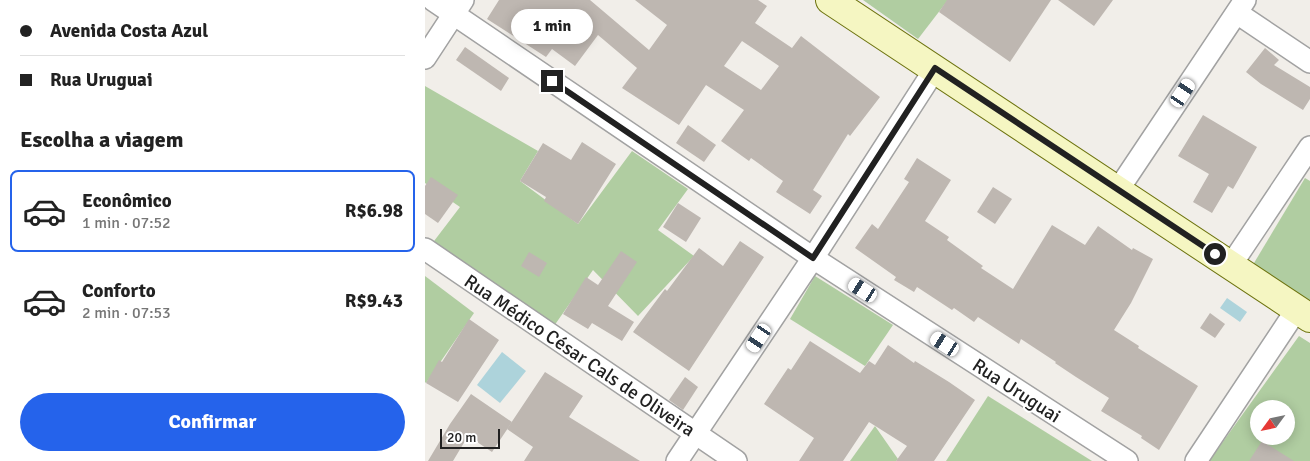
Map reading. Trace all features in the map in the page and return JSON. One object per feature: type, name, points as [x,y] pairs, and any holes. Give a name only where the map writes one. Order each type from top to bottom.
[{"type":"street","name":"Rua Uruguai","points":[[433,0],[459,7],[813,258],[1127,461]]},
{"type":"street","points":[[830,0],[1304,313],[1196,461]]},
{"type":"street","points":[[1118,190],[1241,4],[1310,62]]},
{"type":"street","points":[[425,58],[459,7]]},
{"type":"street","points":[[677,461],[813,258],[935,68]]},
{"type":"street","points":[[1231,265],[1310,148]]},
{"type":"street","name":"Rua Médico César Cals de Oliveira","points":[[425,249],[736,461]]},
{"type":"green space","points":[[863,0],[948,0],[918,39]]},
{"type":"green space","points":[[425,86],[538,151],[520,181],[578,224],[632,151],[688,189],[658,230],[694,256],[638,316],[593,270],[554,326],[431,245],[460,207],[425,183]]},
{"type":"green space","points":[[1305,178],[1310,181],[1310,305],[1251,268]]},
{"type":"green space","points":[[425,276],[474,313],[426,383],[425,382]]},
{"type":"green space","points":[[815,276],[893,325],[865,366],[790,319]]},
{"type":"green space","points":[[1299,336],[1310,343],[1310,461],[1209,461],[1250,404],[1250,445],[1295,445],[1295,400],[1253,400]]},
{"type":"green space","points":[[988,396],[1092,461],[946,461]]},
{"type":"green space","points":[[875,426],[898,459],[896,461],[850,461]]},
{"type":"water","points":[[1227,298],[1247,312],[1240,322],[1220,308]]},
{"type":"water","points":[[502,352],[526,371],[500,403],[477,385]]},
{"type":"building","points":[[499,0],[590,0],[649,50],[667,25],[635,0],[758,0],[767,6],[755,23],[792,48],[801,36],[880,97],[850,136],[848,134],[813,190],[822,196],[810,214],[776,192],[783,181],[751,158],[749,161],[721,141],[744,110],[706,85],[679,125],[622,88],[637,68],[598,35],[575,66],[552,49],[546,57],[487,19]],"holes":[[[742,41],[779,66],[761,90],[724,66]]]},
{"type":"building","points":[[947,0],[1051,0],[1010,62],[939,12]]},
{"type":"building","points":[[1058,0],[1113,0],[1094,26]]},
{"type":"building","points":[[465,47],[509,78],[501,91],[456,60]]},
{"type":"building","points":[[1265,48],[1279,60],[1274,65],[1310,87],[1310,99],[1303,110],[1261,84],[1246,72]]},
{"type":"building","points":[[1203,115],[1257,147],[1233,189],[1228,186],[1212,213],[1193,202],[1209,174],[1178,156]]},
{"type":"building","points":[[688,125],[716,145],[704,162],[676,143]]},
{"type":"building","points":[[582,142],[616,164],[578,224],[544,201],[546,197],[520,181],[543,143],[571,160]]},
{"type":"building","points":[[917,158],[951,180],[925,221],[949,237],[947,240],[983,266],[981,268],[1013,289],[1052,225],[1085,245],[1098,226],[1132,250],[1133,248],[1153,259],[1131,303],[1114,330],[1139,346],[1138,348],[1198,386],[1159,450],[1141,438],[1142,436],[1101,411],[1109,398],[1056,362],[1021,339],[1019,344],[978,317],[974,322],[917,287],[914,292],[894,280],[896,277],[855,248],[872,224],[878,229],[909,182],[904,179]]},
{"type":"building","points":[[431,177],[458,195],[438,223],[425,214],[425,186]]},
{"type":"building","points":[[993,187],[1012,199],[995,224],[977,212]]},
{"type":"building","points":[[678,203],[701,218],[686,242],[663,227]]},
{"type":"building","points":[[740,241],[764,257],[689,371],[633,332],[699,248],[723,266]]},
{"type":"building","points":[[621,251],[637,262],[608,306],[634,322],[622,341],[592,323],[588,329],[563,314],[586,277],[598,285]]},
{"type":"building","points":[[529,252],[547,263],[539,277],[521,266]]},
{"type":"building","points":[[1210,313],[1225,324],[1215,338],[1200,328]]},
{"type":"building","points":[[469,319],[499,340],[458,402],[426,383],[439,360],[442,362]]},
{"type":"building","points":[[810,341],[860,373],[869,361],[875,365],[888,345],[975,400],[934,461],[896,461],[907,446],[869,422],[843,461],[799,461],[814,438],[764,404],[788,368],[791,370]]},
{"type":"building","points":[[545,372],[583,396],[569,417],[640,461],[524,461],[533,447],[507,429]]},
{"type":"building","points":[[685,377],[698,387],[683,410],[669,400]]},
{"type":"building","points":[[471,394],[512,422],[492,452],[468,436],[453,461],[428,461],[450,424]]},
{"type":"building","points":[[1259,445],[1268,445],[1294,461],[1249,461]]},
{"type":"route","points":[[552,81],[813,258],[935,68],[1215,254]]}]
